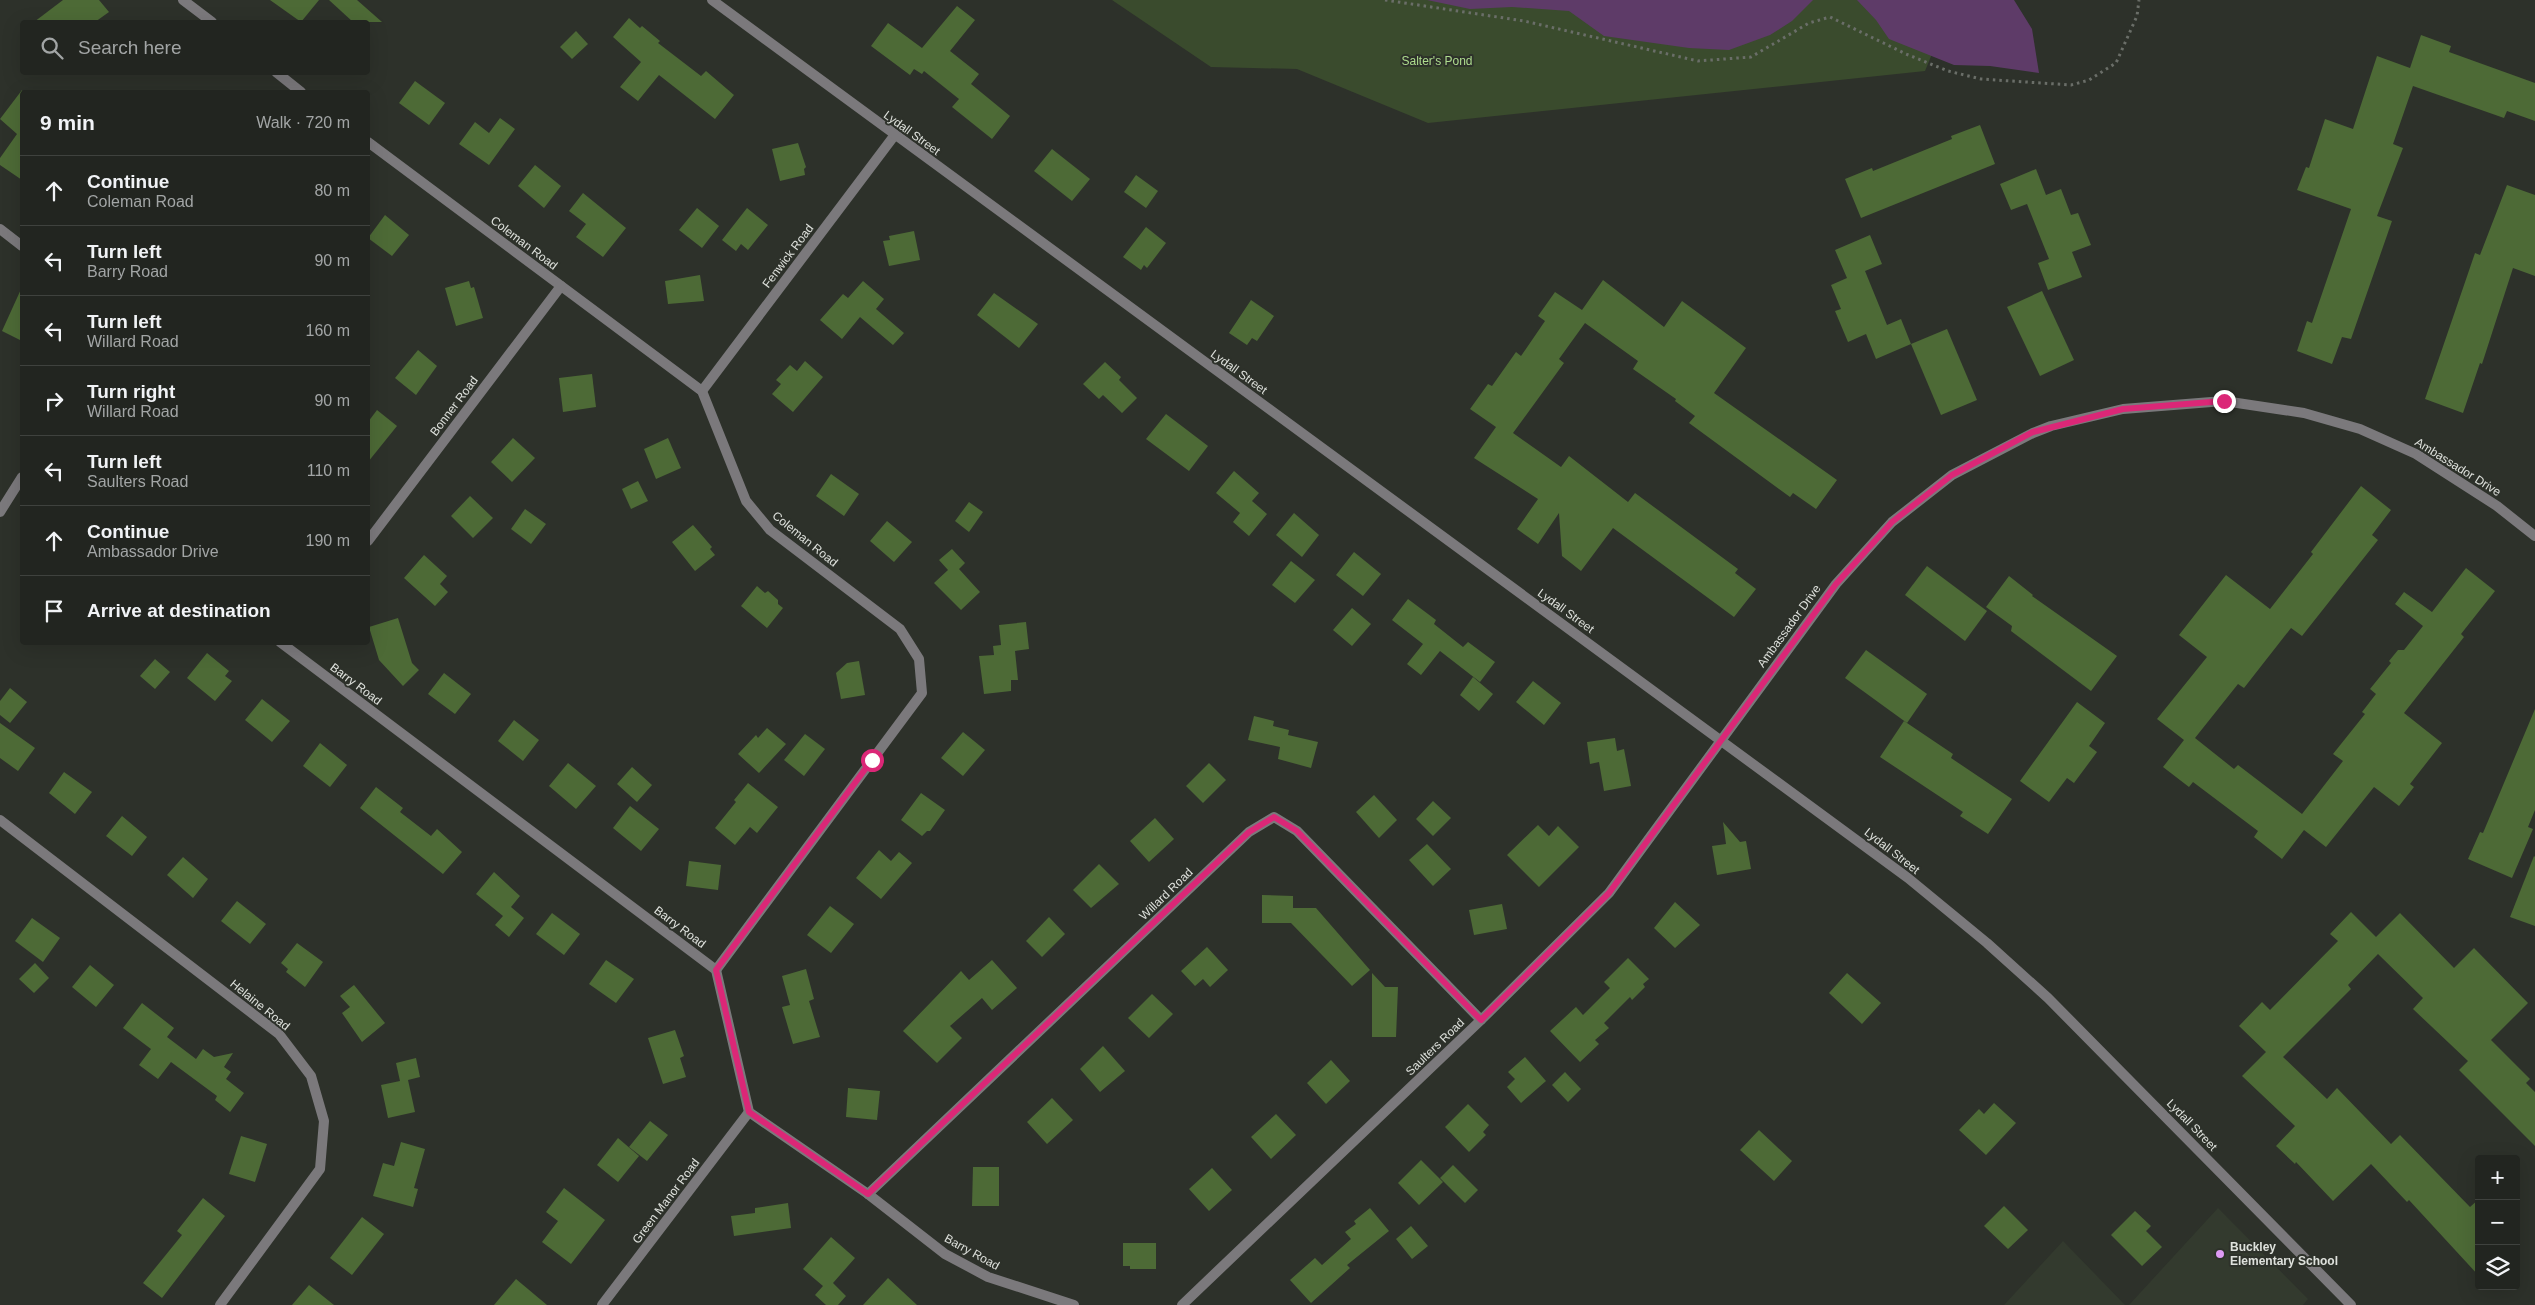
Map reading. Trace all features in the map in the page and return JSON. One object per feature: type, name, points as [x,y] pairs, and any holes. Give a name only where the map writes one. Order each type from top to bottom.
[{"type":"street","points":[[183,0],[209,20]]},
{"type":"street","name":"Lydall Street","points":[[712,0],[894,136],[1908,878],[2035,986],[2103,1052],[2351,1305]]},
{"type":"street","points":[[280,75],[298,90]]},
{"type":"street","name":"Fenwick Road","points":[[702,391],[894,136]]},
{"type":"street","name":"Coleman Road","points":[[370,143],[702,391],[746,501],[770,530],[900,629],[919,659],[922,693],[716,970]]},
{"type":"street","points":[[0,229],[20,244]]},
{"type":"street","name":"Bonner Road","points":[[370,538],[561,286]]},
{"type":"street","name":"Ambassador Drive","points":[[1721,740],[1836,584],[1892,522],[1952,475],[2033,432],[2051,426],[2123,409],[2224,401],[2304,413],[2360,429],[2416,454],[2497,506],[2535,536]]},
{"type":"street","points":[[0,512],[20,480]]},
{"type":"street","name":"Barry Road","points":[[287,645],[716,970]]},
{"type":"street","name":"Saulters Road","points":[[1182,1305],[1481,1020],[1609,893],[1721,740]]},
{"type":"street","name":"Willard Road","points":[[868,1194],[1249,832],[1274,817],[1297,831],[1481,1020]]},
{"type":"street","name":"Helaine Road","points":[[0,820],[279,1034],[311,1076],[324,1121],[320,1169],[221,1305]]},
{"type":"street","points":[[716,970],[749,1112]]},
{"type":"street","name":"Barry Road","points":[[749,1112],[868,1194],[945,1254],[988,1277],[1074,1305]]},
{"type":"street","name":"Green Manor Road","points":[[602,1305],[749,1112]]},
{"type":"path","points":[[1385,0],[1524,21],[1698,61],[1751,57],[1809,23],[1830,17],[1906,54],[1948,71],[1981,79],[2071,85],[2089,80],[2116,63],[2136,16],[2139,0]]},
{"type":"shaded area","points":[[1427,0],[1813,0],[1792,21],[1770,35],[1729,50],[1689,48],[1604,36],[1569,11],[1512,7],[1470,9]]},
{"type":"shaded area","points":[[1857,0],[2014,0],[2032,29],[2039,73],[1990,66],[1954,65],[1889,39],[1876,20]]},
{"type":"shaded area","name":"Buckley Elementary School","points":[[2218,1208],[2308,1299],[2303,1305],[2129,1305]]},
{"type":"shaded area","points":[[2063,1241],[2125,1305],[2004,1305]]},
{"type":"green space","name":"Salter's Pond","points":[[1112,0],[1954,0],[1925,71],[1428,123],[1297,69],[1211,67]]},
{"type":"building","points":[[63,0],[99,0],[109,12],[98,20],[37,20]]},
{"type":"building","points":[[270,0],[319,0],[303,20],[298,20]]},
{"type":"building","points":[[329,0],[357,0],[382,22],[370,22],[370,20],[351,20]]},
{"type":"building","points":[[957,6],[975,20],[950,51],[979,74],[971,84],[1010,116],[992,139],[952,107],[959,99],[924,71],[922,74],[914,69],[910,75],[871,46],[888,23],[922,48]]},
{"type":"building","points":[[629,18],[640,28],[642,26],[660,41],[658,43],[701,76],[706,71],[734,95],[715,119],[659,75],[638,101],[620,87],[641,62],[613,37]]},
{"type":"building","points":[[576,31],[588,44],[572,59],[560,47]]},
{"type":"building","points":[[2421,35],[2451,46],[2449,52],[2535,83],[2535,121],[2507,111],[2504,118],[2413,86],[2393,144],[2403,148],[2377,216],[2392,221],[2351,339],[2342,337],[2332,364],[2297,351],[2307,321],[2312,323],[2351,209],[2297,190],[2306,167],[2309,168],[2325,119],[2353,129],[2377,56],[2410,68]]},
{"type":"building","points":[[415,81],[445,103],[429,125],[399,103]]},
{"type":"building","points":[[20,93],[20,179],[0,165],[0,158],[17,134],[0,119]]},
{"type":"building","points":[[500,118],[515,129],[489,165],[459,144],[475,122],[489,133]]},
{"type":"building","points":[[1980,125],[1995,164],[1861,218],[1845,179],[1872,168],[1873,171],[1952,139],[1951,136]]},
{"type":"building","points":[[798,143],[806,167],[804,169],[805,175],[780,181],[772,149]]},
{"type":"building","points":[[1052,149],[1090,179],[1072,201],[1034,171]]},
{"type":"building","points":[[535,165],[561,186],[544,208],[518,186]]},
{"type":"building","points":[[2036,169],[2046,195],[2061,189],[2071,215],[2078,213],[2091,245],[2072,252],[2082,277],[2048,290],[2038,263],[2049,259],[2027,204],[2011,210],[2000,184]]},
{"type":"building","points":[[1136,175],[1158,191],[1146,208],[1124,192]]},
{"type":"building","points":[[2507,185],[2535,195],[2535,276],[2513,268],[2482,364],[2480,363],[2463,413],[2425,399],[2475,253],[2480,255]]},
{"type":"building","points":[[583,193],[626,228],[603,257],[576,237],[586,224],[569,211]]},
{"type":"building","points":[[697,208],[719,226],[702,248],[679,230]]},
{"type":"building","points":[[747,208],[768,225],[748,250],[741,244],[736,251],[722,240]]},
{"type":"building","points":[[385,215],[409,235],[392,256],[370,240],[370,235]]},
{"type":"building","points":[[1146,227],[1166,243],[1147,268],[1144,265],[1141,270],[1123,257]]},
{"type":"building","points":[[914,231],[920,260],[889,266],[883,241],[890,240],[889,236]]},
{"type":"building","points":[[1870,235],[1882,264],[1865,271],[1887,325],[1901,319],[1911,344],[1876,359],[1866,334],[1848,342],[1835,311],[1841,309],[1831,285],[1847,278],[1835,250]]},
{"type":"building","points":[[700,275],[704,301],[668,304],[665,281]]},
{"type":"building","points":[[1603,280],[1664,327],[1682,301],[1746,348],[1714,393],[1837,480],[1816,509],[1793,493],[1790,497],[1689,423],[1695,416],[1675,401],[1676,399],[1633,369],[1638,361],[1585,323],[1559,359],[1564,363],[1513,433],[1561,467],[1569,456],[1628,502],[1635,493],[1738,569],[1735,573],[1756,589],[1734,617],[1613,528],[1581,571],[1562,556],[1559,513],[1538,544],[1517,529],[1538,499],[1474,458],[1496,427],[1470,409],[1488,384],[1492,386],[1516,352],[1521,356],[1545,321],[1538,316],[1555,292],[1582,310]]},
{"type":"building","points":[[469,281],[471,288],[474,287],[483,318],[456,326],[445,288]]},
{"type":"building","points":[[863,281],[884,299],[876,309],[904,333],[893,345],[860,317],[842,339],[820,320],[843,294],[848,298]]},
{"type":"building","points":[[20,291],[20,340],[2,331]]},
{"type":"building","points":[[2042,291],[2074,360],[2040,376],[2007,307]]},
{"type":"building","points":[[994,293],[1038,324],[1019,348],[977,315]]},
{"type":"building","points":[[1251,300],[1274,316],[1257,341],[1252,338],[1247,345],[1229,333]]},
{"type":"building","points":[[1947,329],[1977,400],[1941,415],[1911,344]]},
{"type":"building","points":[[418,350],[437,366],[416,395],[395,378]]},
{"type":"building","points":[[805,361],[823,377],[793,412],[772,394],[781,384],[776,380],[790,365],[797,371]]},
{"type":"building","points":[[1105,362],[1121,377],[1119,380],[1137,398],[1122,413],[1103,395],[1099,399],[1083,384]]},
{"type":"building","points":[[592,374],[596,407],[563,412],[559,378]]},
{"type":"building","points":[[377,410],[397,426],[370,460],[370,419]]},
{"type":"building","points":[[1166,414],[1208,446],[1189,471],[1146,439]]},
{"type":"building","points":[[513,438],[535,458],[512,482],[491,462]]},
{"type":"building","points":[[668,438],[681,468],[656,479],[644,449]]},
{"type":"building","points":[[1234,471],[1259,493],[1252,501],[1267,514],[1249,536],[1233,522],[1240,513],[1216,493]]},
{"type":"building","points":[[831,474],[859,494],[844,516],[816,496]]},
{"type":"building","points":[[638,481],[648,501],[631,509],[622,489]]},
{"type":"building","points":[[2361,486],[2391,510],[2372,535],[2378,540],[2302,636],[2291,628],[2244,688],[2238,684],[2195,738],[2234,769],[2238,765],[2302,814],[2343,761],[2333,754],[2365,714],[2362,712],[2376,694],[2370,689],[2391,663],[2389,661],[2398,650],[2404,650],[2423,626],[2395,604],[2404,592],[2432,612],[2466,568],[2495,591],[2461,634],[2464,637],[2404,713],[2442,743],[2410,784],[2414,787],[2399,806],[2374,787],[2326,847],[2304,830],[2282,859],[2254,837],[2258,831],[2193,782],[2189,787],[2163,767],[2184,740],[2157,719],[2207,657],[2179,635],[2226,575],[2270,609],[2313,554],[2311,552]]},
{"type":"building","points":[[470,496],[493,518],[473,538],[451,516]]},
{"type":"building","points":[[969,502],[983,512],[969,532],[955,521]]},
{"type":"building","points":[[525,509],[546,524],[531,544],[511,529]]},
{"type":"building","points":[[1294,513],[1319,535],[1302,557],[1276,535]]},
{"type":"building","points":[[887,521],[912,542],[894,562],[870,541]]},
{"type":"building","points":[[693,525],[712,547],[710,549],[715,555],[695,571],[672,542]]},
{"type":"building","points":[[952,549],[965,563],[959,569],[980,592],[961,610],[934,583],[948,570],[939,560]]},
{"type":"building","points":[[1354,552],[1381,574],[1363,596],[1336,575]]},
{"type":"building","points":[[424,555],[447,576],[440,584],[448,592],[435,606],[404,578]]},
{"type":"building","points":[[1291,561],[1315,580],[1295,603],[1272,585]]},
{"type":"building","points":[[1927,566],[1987,611],[1965,641],[1905,595]]},
{"type":"building","points":[[2009,576],[2032,596],[2117,656],[2091,691],[2011,631],[2012,626],[1986,607]]},
{"type":"building","points":[[757,586],[765,593],[768,591],[778,600],[778,604],[783,608],[767,628],[741,606]]},
{"type":"building","points":[[1408,599],[1436,620],[1434,624],[1463,647],[1468,642],[1495,662],[1480,682],[1440,651],[1421,675],[1407,664],[1423,644],[1392,620]]},
{"type":"building","points":[[1352,608],[1371,624],[1352,646],[1333,630]]},
{"type":"building","points":[[398,618],[412,663],[419,670],[403,686],[379,660],[370,627]]},
{"type":"building","points":[[1026,622],[1029,649],[1015,651],[1018,680],[1011,680],[1011,691],[984,694],[979,656],[994,655],[993,646],[1001,645],[999,625]]},
{"type":"building","points":[[1866,650],[1927,694],[1907,723],[1845,678]]},
{"type":"building","points":[[207,653],[229,671],[225,676],[232,681],[215,701],[187,678]]},
{"type":"building","points":[[155,659],[170,672],[155,689],[140,676]]},
{"type":"building","points":[[859,661],[865,695],[841,699],[836,673],[847,663]]},
{"type":"building","points":[[444,673],[471,694],[455,714],[428,694]]},
{"type":"building","points":[[1473,677],[1493,694],[1479,711],[1460,695]]},
{"type":"building","points":[[1533,681],[1561,703],[1544,725],[1516,702]]},
{"type":"building","points":[[10,688],[27,702],[10,723],[0,715],[0,701]]},
{"type":"building","points":[[262,699],[290,721],[272,742],[245,720]]},
{"type":"building","points":[[2077,702],[2105,723],[2089,746],[2097,752],[2074,783],[2067,778],[2049,802],[2020,781]]},
{"type":"building","points":[[2535,709],[2535,810],[2528,827],[2533,829],[2512,878],[2468,859],[2480,832],[2483,833]]},
{"type":"building","points":[[1254,716],[1274,721],[1273,726],[1289,730],[1288,735],[1318,742],[1311,768],[1278,759],[1280,747],[1248,740]]},
{"type":"building","points":[[514,720],[539,740],[523,761],[498,741]]},
{"type":"building","points":[[1904,721],[1953,754],[1951,758],[2012,799],[1988,834],[1960,816],[1963,812],[1880,757]]},
{"type":"building","points":[[0,723],[35,748],[18,771],[0,758]]},
{"type":"building","points":[[767,728],[786,744],[759,773],[738,754],[756,735],[758,738]]},
{"type":"building","points":[[963,732],[985,750],[963,776],[941,758]]},
{"type":"building","points":[[805,734],[825,749],[804,776],[784,760]]},
{"type":"building","points":[[1615,738],[1617,751],[1624,749],[1631,786],[1604,791],[1599,762],[1590,764],[1587,742]]},
{"type":"building","points":[[320,743],[347,765],[330,787],[303,766]]},
{"type":"building","points":[[568,763],[596,786],[576,809],[549,786]]},
{"type":"building","points":[[1209,763],[1226,780],[1203,803],[1186,786]]},
{"type":"building","points":[[632,767],[652,785],[637,802],[617,784]]},
{"type":"building","points":[[64,772],[92,792],[75,814],[49,793]]},
{"type":"building","points":[[748,783],[778,807],[757,833],[750,827],[735,845],[715,828],[736,802],[734,800]]},
{"type":"building","points":[[376,787],[403,808],[400,812],[431,836],[437,829],[462,852],[443,874],[360,808]]},
{"type":"building","points":[[921,793],[945,810],[930,831],[927,831],[922,836],[901,820]]},
{"type":"building","points":[[1374,795],[1397,820],[1379,838],[1356,812]]},
{"type":"building","points":[[1433,801],[1451,818],[1433,836],[1416,819]]},
{"type":"building","points":[[630,806],[659,829],[641,851],[613,828]]},
{"type":"building","points":[[122,816],[147,837],[132,856],[106,836]]},
{"type":"building","points":[[1155,818],[1174,839],[1149,862],[1130,841]]},
{"type":"building","points":[[1723,822],[1740,842],[1746,841],[1751,869],[1717,875],[1712,846],[1726,844]]},
{"type":"building","points":[[1538,825],[1549,836],[1558,826],[1579,847],[1539,887],[1507,855]]},
{"type":"building","points":[[1427,844],[1451,869],[1433,886],[1409,860]]},
{"type":"building","points":[[879,850],[891,861],[899,852],[912,863],[881,899],[856,878]]},
{"type":"building","points":[[183,857],[208,879],[193,898],[167,875]]},
{"type":"building","points":[[2535,857],[2535,926],[2510,917]]},
{"type":"building","points":[[689,861],[721,865],[718,890],[686,886]]},
{"type":"building","points":[[1099,864],[1119,884],[1091,908],[1073,890]]},
{"type":"building","points":[[494,872],[520,896],[511,907],[524,918],[509,937],[495,925],[503,916],[476,894]]},
{"type":"building","points":[[1262,895],[1293,896],[1293,908],[1316,908],[1370,970],[1352,986],[1291,923],[1262,923]]},
{"type":"building","points":[[237,901],[266,924],[250,944],[221,921]]},
{"type":"building","points":[[1675,902],[1700,925],[1675,948],[1654,928]]},
{"type":"building","points":[[1502,904],[1507,929],[1474,935],[1469,910]]},
{"type":"building","points":[[830,906],[854,924],[831,953],[807,935]]},
{"type":"building","points":[[2351,912],[2376,937],[2400,913],[2454,968],[2474,948],[2528,1003],[2491,1040],[2530,1079],[2526,1083],[2535,1092],[2535,1146],[2459,1070],[2468,1061],[2413,1009],[2423,998],[2378,954],[2348,985],[2351,989],[2283,1057],[2327,1099],[2337,1088],[2391,1144],[2400,1135],[2470,1207],[2475,1203],[2475,1272],[2409,1200],[2407,1202],[2371,1164],[2333,1201],[2296,1162],[2295,1164],[2276,1146],[2295,1126],[2242,1076],[2266,1052],[2239,1026],[2262,1002],[2270,1010],[2338,941],[2330,934]]},
{"type":"building","points":[[552,913],[580,934],[564,955],[536,934]]},
{"type":"building","points":[[1049,917],[1065,934],[1042,957],[1026,941]]},
{"type":"building","points":[[32,918],[60,938],[43,962],[15,941]]},
{"type":"building","points":[[297,943],[323,962],[305,987],[286,972],[288,969],[281,963]]},
{"type":"building","points":[[1207,947],[1228,970],[1210,987],[1203,979],[1195,986],[1181,971]]},
{"type":"building","points":[[1628,958],[1649,979],[1643,984],[1645,987],[1632,1000],[1630,997],[1604,1023],[1609,1028],[1595,1040],[1599,1044],[1580,1062],[1550,1031],[1576,1007],[1583,1015],[1610,988],[1604,982]]},
{"type":"building","points":[[606,960],[634,979],[616,1003],[589,984]]},
{"type":"building","points":[[992,960],[1017,988],[992,1010],[982,998],[950,1026],[962,1038],[937,1063],[903,1031],[961,971],[969,980]]},
{"type":"building","points":[[35,963],[49,978],[34,993],[19,979]]},
{"type":"building","points":[[90,965],[114,985],[96,1007],[72,987]]},
{"type":"building","points":[[806,969],[814,999],[809,1001],[820,1037],[793,1044],[782,1007],[790,1005],[782,976]]},
{"type":"building","points":[[1372,973],[1385,987],[1398,987],[1396,1037],[1372,1037]]},
{"type":"building","points":[[1847,973],[1881,1003],[1862,1024],[1829,993]]},
{"type":"building","points":[[354,985],[385,1023],[362,1042],[342,1013],[350,1007],[340,996]]},
{"type":"building","points":[[1152,994],[1173,1014],[1149,1038],[1128,1018]]},
{"type":"building","points":[[142,1003],[174,1028],[167,1037],[196,1059],[203,1049],[214,1057],[233,1053],[224,1067],[231,1072],[226,1079],[244,1093],[230,1112],[215,1100],[217,1096],[171,1062],[158,1079],[139,1065],[151,1049],[123,1028]]},
{"type":"building","points":[[675,1030],[684,1056],[680,1058],[686,1077],[663,1084],[648,1038]]},
{"type":"building","points":[[1103,1046],[1125,1071],[1100,1092],[1080,1069]]},
{"type":"building","points":[[1525,1057],[1546,1081],[1521,1103],[1507,1087],[1515,1079],[1508,1072]]},
{"type":"building","points":[[416,1058],[420,1077],[408,1080],[415,1112],[388,1118],[381,1085],[400,1081],[396,1063]]},
{"type":"building","points":[[1331,1060],[1350,1081],[1326,1104],[1307,1083]]},
{"type":"building","points":[[1565,1072],[1581,1089],[1568,1102],[1552,1085]]},
{"type":"building","points":[[848,1088],[880,1091],[877,1120],[846,1117]]},
{"type":"building","points":[[1052,1098],[1073,1120],[1047,1144],[1027,1122]]},
{"type":"building","points":[[1994,1103],[2016,1123],[1986,1155],[1959,1130],[1979,1109],[1984,1114]]},
{"type":"building","points":[[1468,1104],[1489,1125],[1483,1132],[1486,1135],[1469,1152],[1445,1127]]},
{"type":"building","points":[[1276,1114],[1296,1135],[1271,1159],[1251,1137]]},
{"type":"building","points":[[650,1121],[668,1135],[647,1161],[629,1147]]},
{"type":"building","points":[[1759,1130],[1792,1161],[1774,1181],[1740,1150]]},
{"type":"building","points":[[241,1136],[267,1144],[255,1182],[229,1174]]},
{"type":"building","points":[[618,1138],[639,1156],[618,1182],[597,1165]]},
{"type":"building","points":[[401,1142],[425,1149],[414,1188],[418,1189],[413,1207],[373,1196],[383,1163],[394,1166]]},
{"type":"building","points":[[1421,1160],[1443,1182],[1419,1205],[1398,1183]]},
{"type":"building","points":[[1453,1165],[1478,1190],[1465,1203],[1440,1178]]},
{"type":"building","points":[[973,1167],[999,1167],[999,1206],[972,1206]]},
{"type":"building","points":[[1212,1168],[1232,1190],[1209,1211],[1189,1189]]},
{"type":"building","points":[[564,1188],[605,1220],[571,1264],[542,1242],[558,1221],[546,1212]]},
{"type":"building","points":[[203,1198],[225,1216],[162,1298],[143,1283],[182,1235],[177,1231]]},
{"type":"building","points":[[788,1203],[791,1228],[734,1236],[731,1216],[755,1213],[755,1208]]},
{"type":"building","points":[[2004,1206],[2028,1230],[2008,1249],[1984,1226]]},
{"type":"building","points":[[1370,1208],[1389,1231],[1347,1265],[1350,1268],[1311,1303],[1290,1280],[1315,1258],[1322,1265],[1351,1239],[1345,1232],[1356,1224],[1354,1221]]},
{"type":"building","points":[[2135,1211],[2151,1226],[2146,1231],[2162,1247],[2142,1266],[2111,1235]]},
{"type":"building","points":[[362,1217],[384,1234],[352,1275],[330,1258]]},
{"type":"building","points":[[1411,1226],[1428,1246],[1412,1259],[1396,1239]]},
{"type":"building","points":[[831,1237],[855,1258],[833,1283],[846,1296],[838,1305],[826,1305],[815,1295],[823,1286],[803,1269]]},
{"type":"building","points":[[1123,1243],[1156,1243],[1156,1269],[1130,1269],[1130,1266],[1123,1266]]},
{"type":"building","points":[[888,1278],[917,1305],[863,1305]]},
{"type":"building","points":[[516,1279],[547,1305],[494,1305]]},
{"type":"building","points":[[309,1285],[334,1305],[292,1305]]},
{"type":"place","name":"Buckley Elementary School","points":[[2220,1254]]},
{"type":"route","points":[[872,760],[716,970],[749,1112],[868,1194],[1249,832],[1274,817],[1297,831],[1481,1020],[1609,893],[1836,584],[1892,522],[1952,475],[2033,432],[2123,409],[2224,401]]}]
